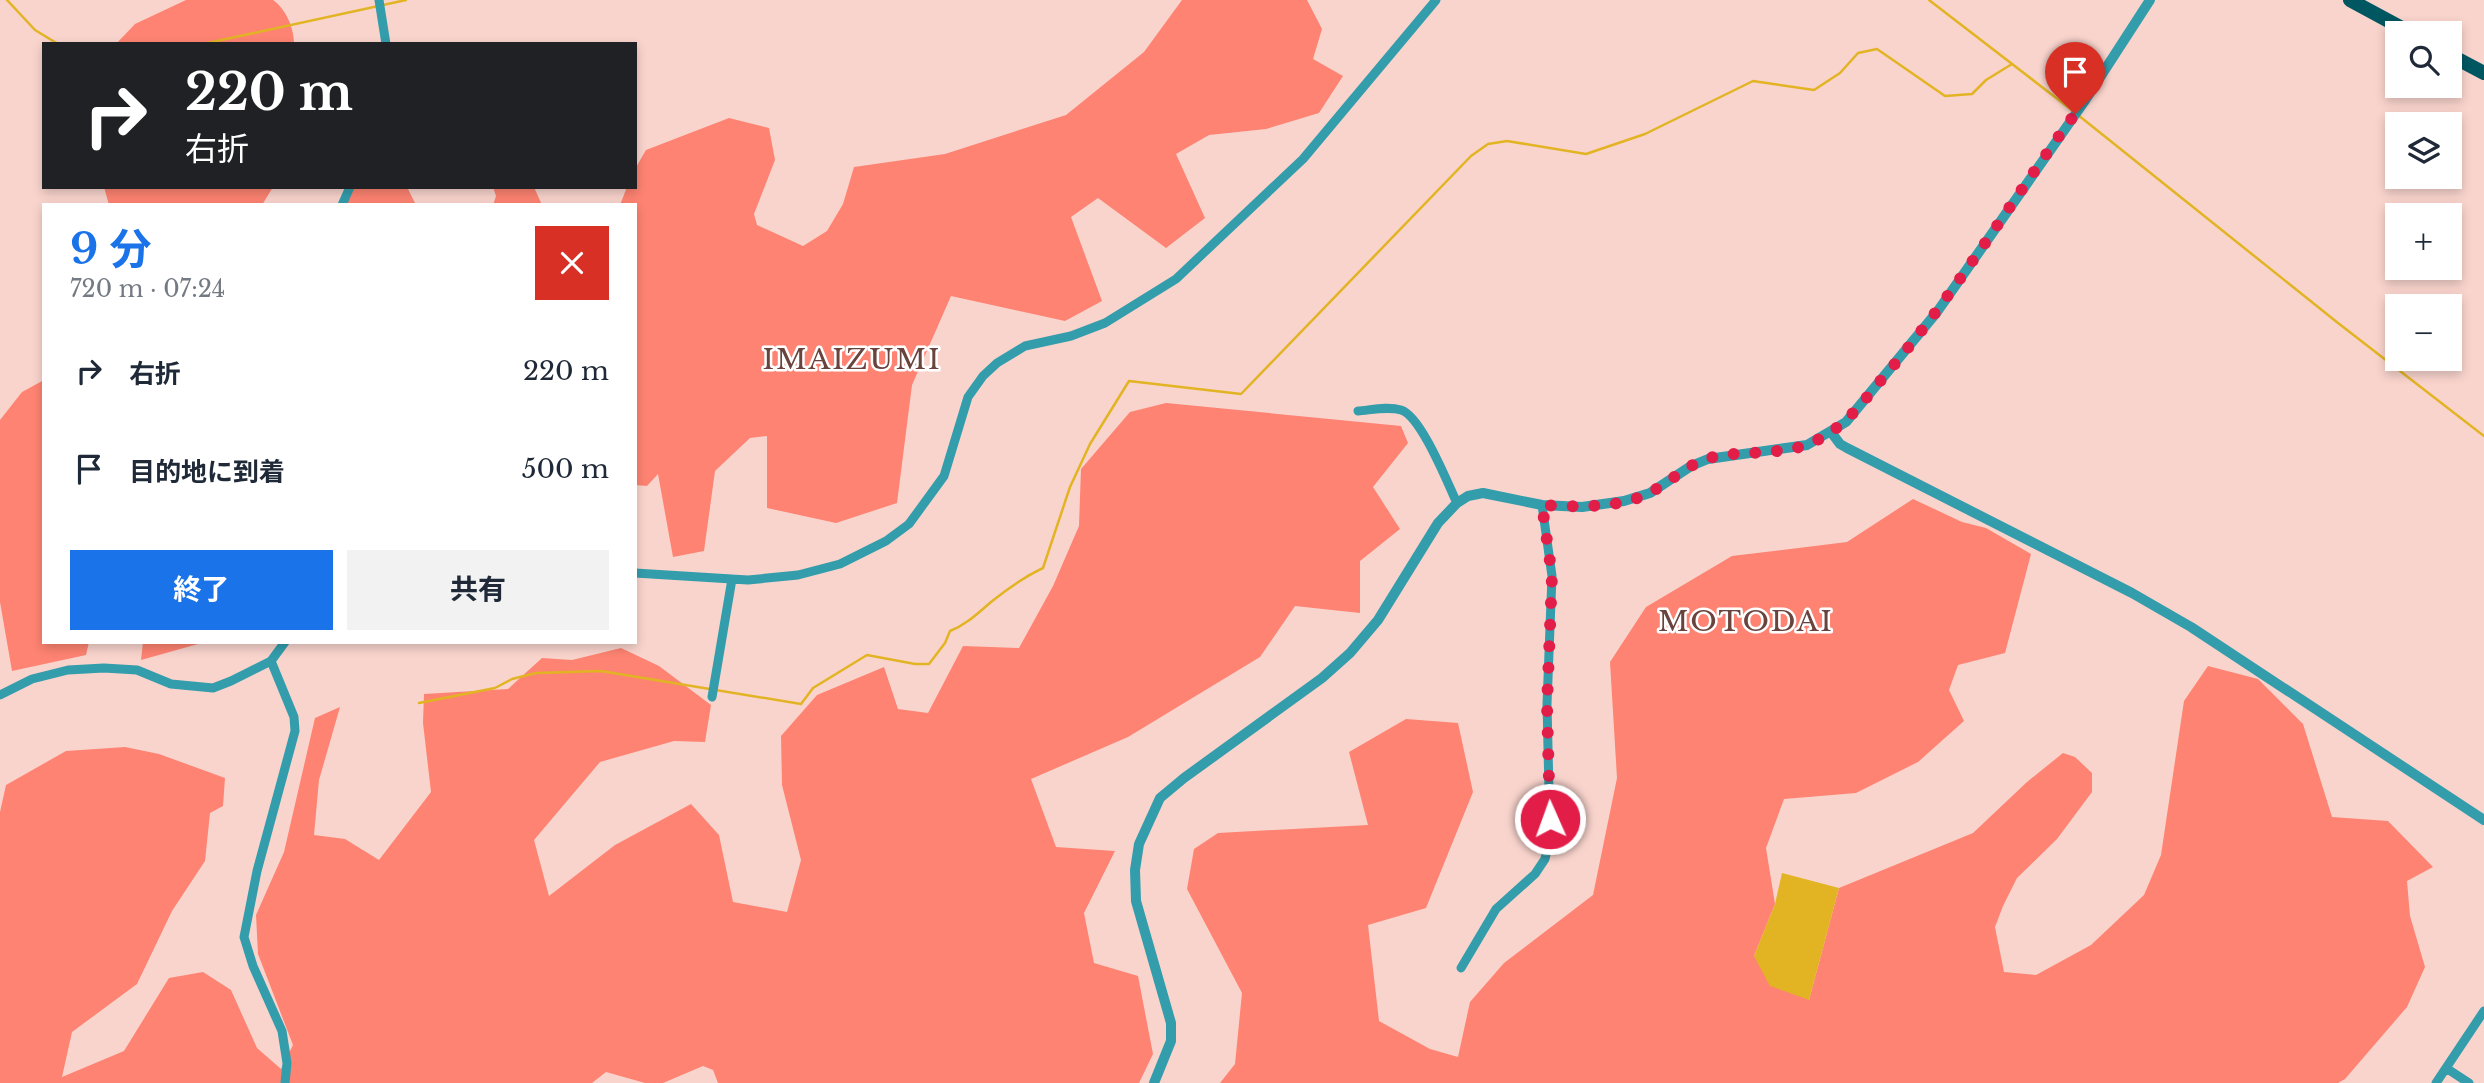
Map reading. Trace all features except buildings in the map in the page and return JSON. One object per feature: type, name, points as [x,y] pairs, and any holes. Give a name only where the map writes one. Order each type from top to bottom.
[{"type":"main road","points":[[2350,0],[2389,21]]},
{"type":"main road","points":[[2462,62],[2484,74]]},
{"type":"street","points":[[379,0],[386,42]]},
{"type":"street","points":[[637,573],[732,579],[771,578],[826,568],[856,557],[886,541],[909,524],[944,476],[968,397],[983,376],[997,363],[1026,346],[1071,336],[1105,323],[1176,279],[1303,159],[1436,0]]},
{"type":"street","points":[[1154,1083],[1171,1041],[1171,1023],[1136,901],[1135,870],[1139,844],[1160,798],[1184,778],[1250,733],[1350,653],[1378,620],[1438,523],[1457,503],[1468,496],[1483,493],[1542,505],[1582,507],[1624,501],[1650,493],[1691,466],[1707,459],[1807,445],[1846,422],[1922,333],[2084,102],[2150,0]]},
{"type":"street","points":[[1357,411],[1391,408],[1404,410],[1417,421],[1457,503]]},
{"type":"street","points":[[1831,432],[1840,444],[1847,448],[2121,587],[2191,627],[2484,820]]},
{"type":"street","points":[[1461,968],[1496,909],[1535,874],[1545,859],[1550,835],[1547,705],[1552,576],[1542,505]]},
{"type":"street","points":[[712,697],[732,579]]},
{"type":"street","points":[[0,695],[32,679],[68,670],[92,669],[137,670],[171,684],[213,688],[271,661],[284,644]]},
{"type":"street","points":[[271,661],[294,717],[295,731],[257,872],[244,937],[253,967],[282,1031],[288,1063],[285,1083]]},
{"type":"street","points":[[2436,1083],[2484,1011]]},
{"type":"street","points":[[2446,1068],[2469,1083]]},
{"type":"shaded area","points":[[186,0],[273,0],[282,8],[288,19],[294,42],[118,42],[135,24]]},
{"type":"shaded area","points":[[1182,0],[1307,0],[1322,29],[1313,59],[1343,76],[1319,113],[1266,129],[1209,135],[1176,154],[1205,218],[1166,248],[1098,198],[1071,217],[1102,301],[1065,321],[951,296],[912,385],[897,503],[836,523],[767,508],[767,436],[750,438],[715,471],[704,551],[673,557],[658,474],[647,486],[637,485],[637,203],[621,203],[626,189],[637,189],[637,166],[646,150],[729,118],[769,128],[775,160],[754,214],[757,225],[803,246],[827,231],[843,204],[854,167],[945,154],[1066,115],[1144,52]]},
{"type":"shaded area","points":[[105,189],[272,189],[263,203],[108,203]]},
{"type":"shaded area","points":[[350,189],[408,189],[415,203],[346,203]]},
{"type":"shaded area","points":[[494,189],[535,189],[541,203],[494,203],[496,196]]},
{"type":"shaded area","points":[[42,381],[42,644],[89,644],[86,655],[12,671],[0,602],[0,420],[22,392]]},
{"type":"shaded area","points":[[1166,403],[1401,426],[1408,443],[1373,487],[1400,529],[1360,561],[1360,613],[1295,606],[1260,657],[1128,737],[1031,779],[1056,847],[1115,851],[1084,913],[1094,963],[1138,976],[1153,1054],[1139,1083],[718,1083],[713,1070],[703,1066],[663,1083],[645,1083],[606,1072],[592,1083],[0,1083],[0,812],[6,785],[66,751],[125,747],[159,754],[225,778],[223,806],[210,813],[205,861],[172,911],[137,984],[72,1032],[62,1077],[124,1051],[169,978],[203,972],[231,990],[257,1048],[281,1069],[293,1045],[258,954],[256,915],[284,852],[315,718],[340,707],[319,780],[314,835],[345,839],[379,860],[431,792],[423,723],[424,694],[508,689],[542,658],[572,660],[621,648],[659,666],[711,705],[705,742],[674,741],[600,762],[534,840],[549,896],[615,845],[691,804],[719,835],[733,902],[787,912],[801,860],[782,785],[781,736],[817,695],[884,667],[898,709],[928,713],[963,646],[1019,648],[1053,586],[1079,526],[1081,469],[1130,412]]},
{"type":"shaded area","points":[[1913,499],[1962,522],[1986,528],[2031,554],[2005,653],[1958,665],[1949,690],[1964,721],[1918,762],[1856,793],[1784,799],[1766,848],[1775,904],[1754,956],[1809,1000],[1839,888],[1973,833],[2027,782],[2063,753],[2075,757],[2092,773],[2092,792],[2057,839],[2017,878],[1995,927],[2004,972],[2036,975],[2091,945],[2144,895],[2161,855],[2184,701],[2208,666],[2258,679],[2303,724],[2332,817],[2388,821],[2433,867],[2407,881],[2410,916],[2425,967],[2407,1007],[2345,1079],[2338,1083],[1220,1083],[1235,1064],[1242,993],[1187,889],[1194,849],[1218,833],[1368,825],[1349,752],[1406,719],[1458,723],[1473,792],[1426,908],[1368,925],[1379,1021],[1430,1049],[1458,1057],[1470,1002],[1504,963],[1593,895],[1617,778],[1610,662],[1646,607],[1732,556],[1847,542]]},
{"type":"shaded area","points":[[143,644],[198,644],[141,660]]},
{"type":"shaded area","points":[[1782,873],[1839,888],[1809,1000],[1770,986],[1754,956],[1775,904]]},
{"type":"waterway","points":[[7,0],[35,30],[55,42]]},
{"type":"waterway","points":[[212,42],[406,0]]},
{"type":"waterway","points":[[1929,0],[2073,111]]},
{"type":"waterway","points":[[419,703],[495,688],[512,679],[536,673],[601,671],[801,704],[813,688],[867,655],[929,664],[945,643],[950,631],[1043,568],[1070,487],[1090,444],[1129,381],[1241,394],[1471,156],[1488,144],[1507,141],[1586,154],[1645,134],[1753,81],[1814,90],[1840,73],[1858,53],[1877,49],[1945,96],[1972,94],[1986,80],[2012,64]]},
{"type":"waterway","points":[[2078,115],[2484,436]]},
{"type":"district","name":"IMAIZUMI","points":[[852,359]]},
{"type":"district","name":"MOTODAI","points":[[1746,621]]},
{"type":"route","points":[[1550,819],[1547,705],[1552,576],[1542,505],[1582,507],[1624,501],[1650,493],[1691,466],[1707,459],[1807,445],[1846,422],[1922,333],[2075,114]]}]
